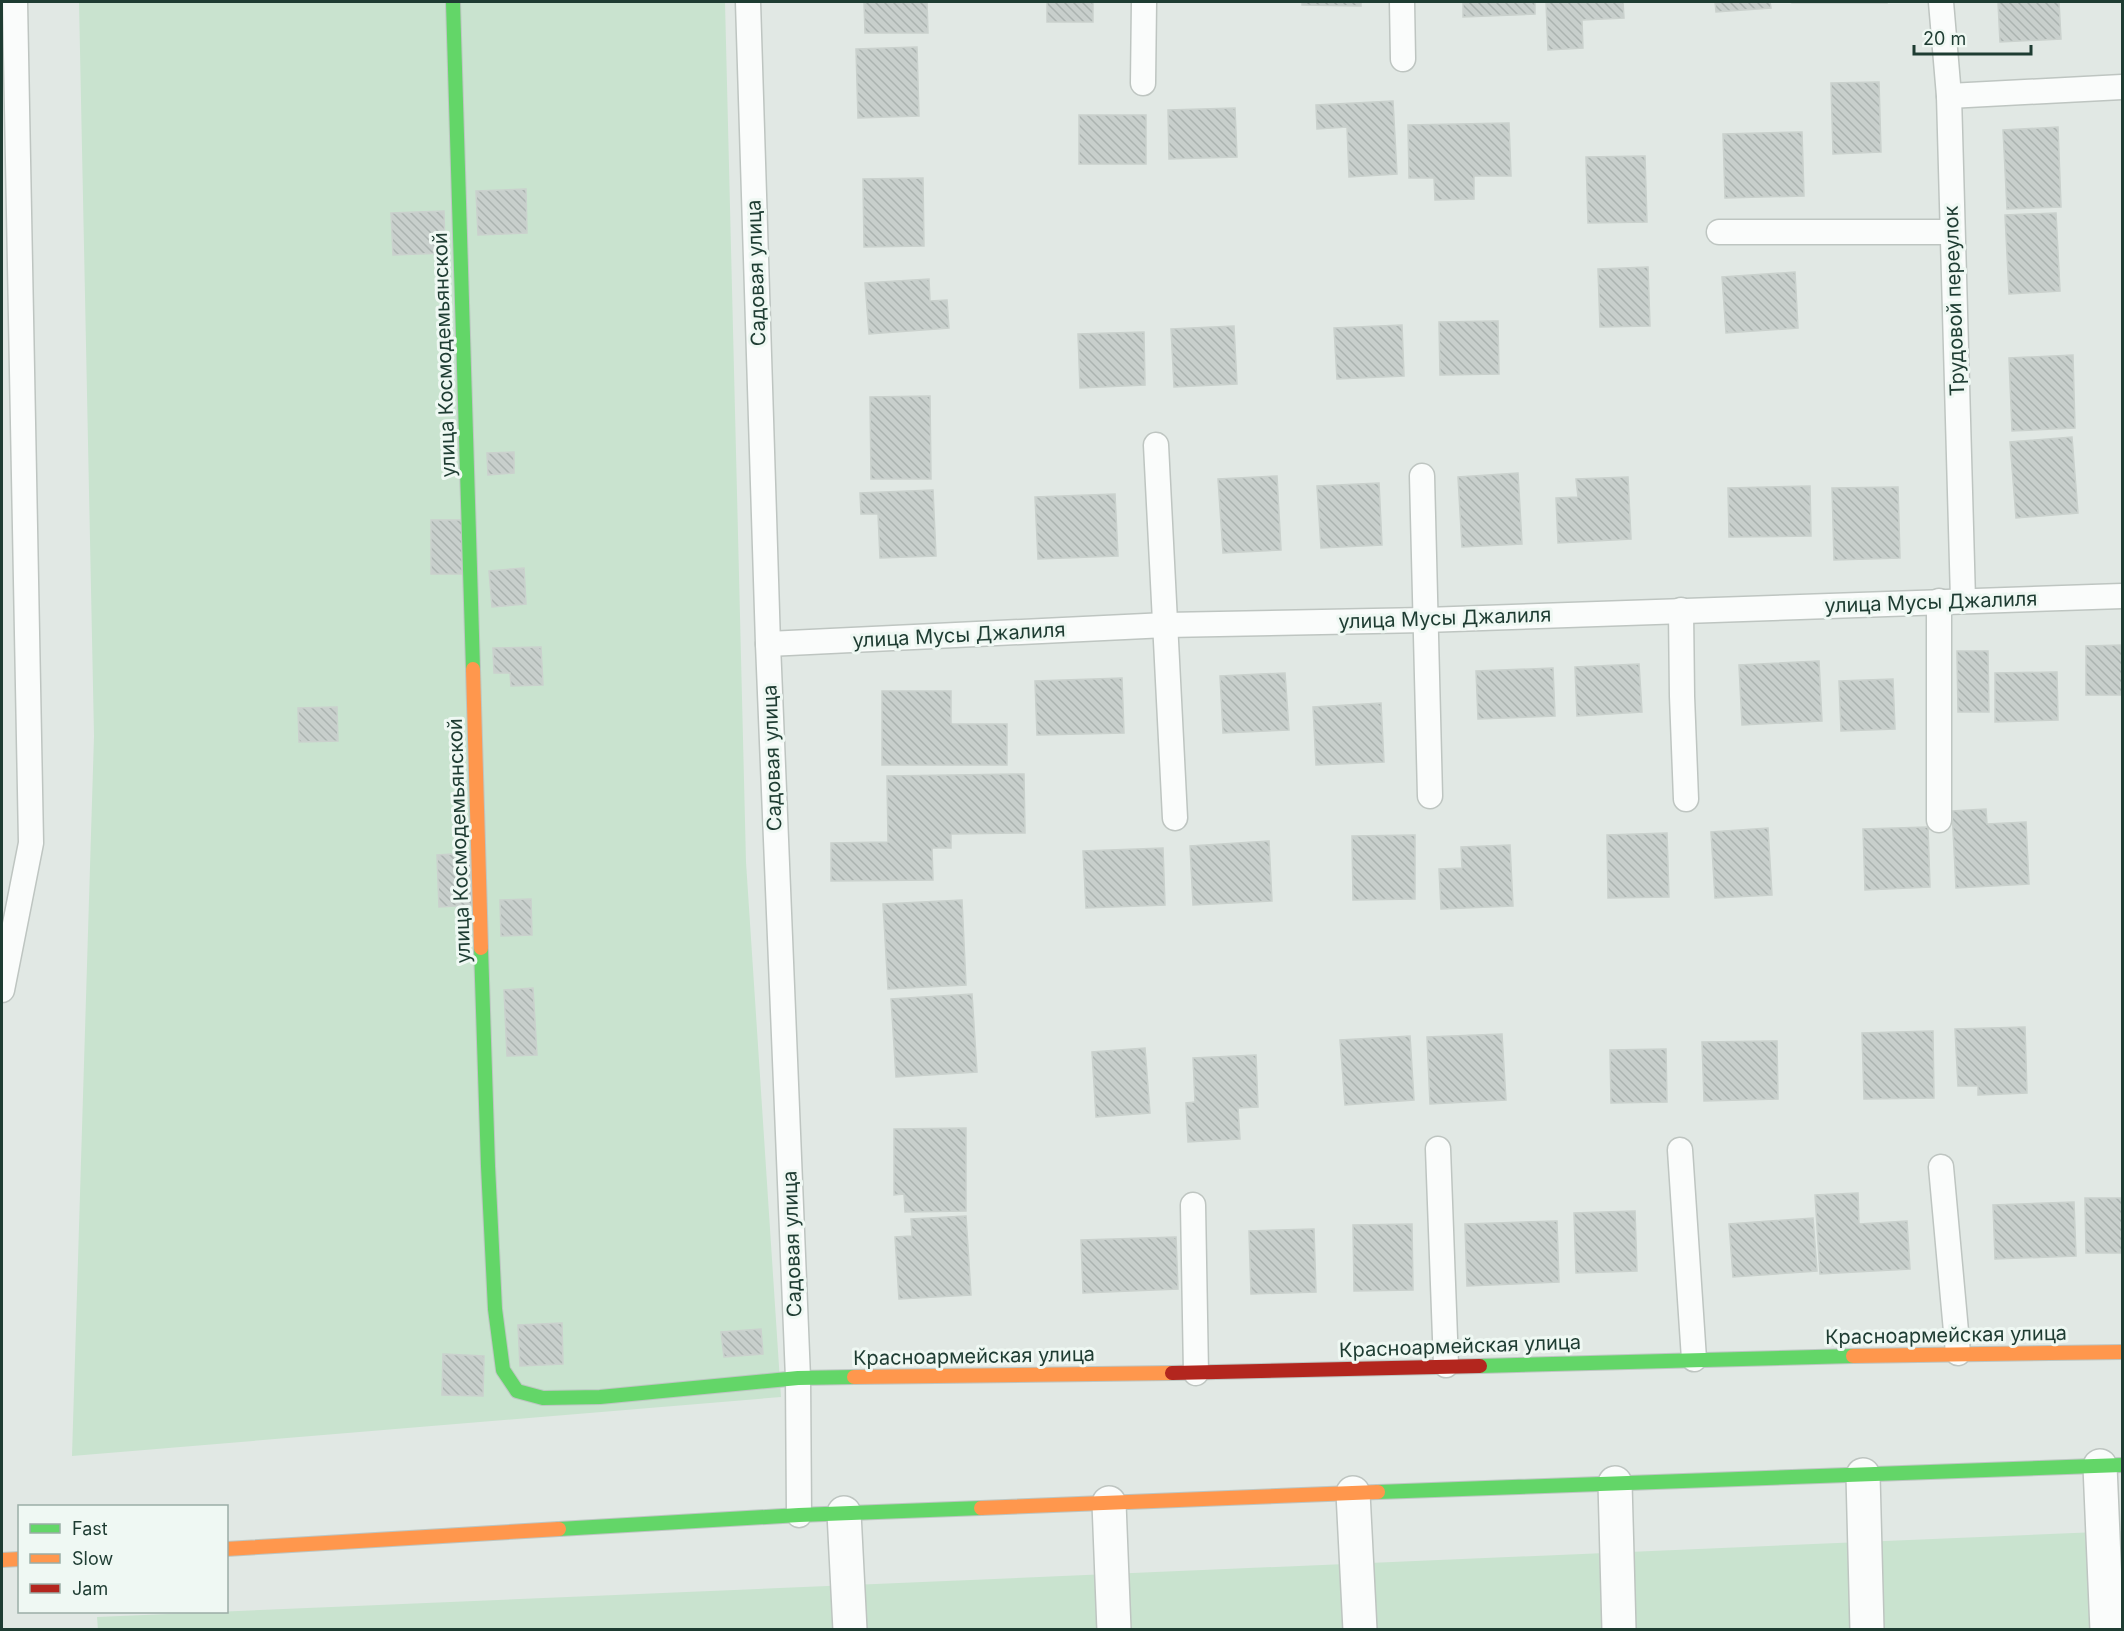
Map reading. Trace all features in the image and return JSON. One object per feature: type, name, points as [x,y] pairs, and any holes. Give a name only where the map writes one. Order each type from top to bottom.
[{"type":"street","name":"улица Космодемьянской","points":[[453,2],[488,1166],[495,1309],[502,1370],[517,1391],[543,1398],[600,1397],[798,1378]]},
{"type":"street","name":"Красноармейская улица","points":[[798,1378],[1196,1373],[1958,1353],[2122,1352]]},
{"type":"street","points":[[228,1549],[799,1515],[2111,1466],[2107,1629]]},
{"type":"street","points":[[1863,1475],[1867,1629]]},
{"type":"street","points":[[1615,1483],[1619,1629]]},
{"type":"street","points":[[1353,1493],[1360,1629]]},
{"type":"street","points":[[1109,1503],[1114,1629]]},
{"type":"street","points":[[844,1514],[850,1629]]},
{"type":"street","points":[[2,1560],[18,1559]]},
{"type":"lane","points":[[2,990],[31,843],[15,2]]},
{"type":"lane","name":"Садовая улица","points":[[748,2],[768,644],[798,1378],[799,1515]]},
{"type":"lane","points":[[1143,83],[1144,2]]},
{"type":"lane","points":[[1402,2],[1403,59]]},
{"type":"lane","name":"Трудовой переулок","points":[[1941,2],[1949,96],[1963,600]]},
{"type":"lane","points":[[1949,96],[2122,87]]},
{"type":"lane","points":[[1719,232],[1952,232]]},
{"type":"lane","points":[[1156,445],[1175,818]]},
{"type":"lane","points":[[1422,476],[1430,796]]},
{"type":"lane","name":"улица Мусы Джалиля","points":[[768,644],[1166,625],[1425,620],[2122,596]]},
{"type":"lane","points":[[1939,601],[1939,820]]},
{"type":"lane","points":[[1681,610],[1686,799]]},
{"type":"lane","points":[[1438,1149],[1446,1365]]},
{"type":"lane","points":[[1680,1150],[1694,1359]]},
{"type":"lane","points":[[1941,1167],[1958,1353]]},
{"type":"lane","points":[[1193,1205],[1196,1373]]},
{"type":"green space","points":[[79,2],[725,2],[746,862],[781,1397],[72,1456],[94,736]]},
{"type":"green space","points":[[2122,1531],[2122,1630],[98,1630],[97,1617]]},
{"type":"building","points":[[864,2],[927,2],[928,33],[865,33]]},
{"type":"building","points":[[1047,2],[1093,2],[1093,22],[1047,22]]},
{"type":"building","points":[[1302,2],[1361,2],[1361,6],[1302,5]]},
{"type":"building","points":[[1463,2],[1535,2],[1535,14],[1463,17]]},
{"type":"building","points":[[1546,2],[1623,2],[1624,18],[1582,20],[1583,48],[1548,50]]},
{"type":"building","points":[[1715,2],[1770,2],[1771,8],[1716,12]]},
{"type":"building","points":[[1887,2],[1887,3],[1792,3]]},
{"type":"building","points":[[1998,2],[2059,2],[2061,39],[2000,42]]},
{"type":"building","points":[[917,47],[919,116],[858,118],[856,49]]},
{"type":"building","points":[[1879,82],[1881,152],[1833,154],[1831,83]]},
{"type":"building","points":[[1393,101],[1397,174],[1349,177],[1347,127],[1317,129],[1316,105]]},
{"type":"building","points":[[1235,108],[1237,157],[1169,159],[1168,110]]},
{"type":"building","points":[[1079,115],[1146,115],[1146,164],[1079,164]]},
{"type":"building","points":[[1509,123],[1511,176],[1474,176],[1474,199],[1435,200],[1434,178],[1409,178],[1408,125]]},
{"type":"building","points":[[2058,127],[2061,207],[2007,209],[2003,130]]},
{"type":"building","points":[[1802,132],[1804,196],[1725,198],[1723,134]]},
{"type":"building","points":[[1645,156],[1647,222],[1588,223],[1586,157]]},
{"type":"building","points":[[923,178],[924,246],[864,247],[863,179]]},
{"type":"building","points":[[526,189],[527,233],[478,235],[476,191]]},
{"type":"building","points":[[444,211],[445,253],[393,255],[391,213]]},
{"type":"building","points":[[2056,213],[2060,291],[2009,294],[2005,215]]},
{"type":"building","points":[[1648,267],[1650,326],[1600,327],[1598,269]]},
{"type":"building","points":[[1795,272],[1798,328],[1726,333],[1722,277]]},
{"type":"building","points":[[929,279],[930,301],[947,300],[949,328],[869,334],[865,283]]},
{"type":"building","points":[[1498,321],[1499,374],[1440,375],[1439,322]]},
{"type":"building","points":[[1402,325],[1404,376],[1337,379],[1334,328]]},
{"type":"building","points":[[1234,326],[1237,384],[1174,387],[1171,329]]},
{"type":"building","points":[[1144,332],[1145,385],[1080,388],[1078,334]]},
{"type":"building","points":[[2073,355],[2075,428],[2012,431],[2009,358]]},
{"type":"building","points":[[930,396],[931,479],[871,479],[870,397]]},
{"type":"building","points":[[2072,437],[2078,513],[2016,518],[2010,442]]},
{"type":"building","points":[[514,452],[514,473],[488,475],[487,453]]},
{"type":"building","points":[[1518,473],[1522,544],[1462,547],[1458,477]]},
{"type":"building","points":[[1277,476],[1281,550],[1223,553],[1218,479]]},
{"type":"building","points":[[1628,477],[1631,539],[1558,543],[1556,498],[1578,497],[1576,479]]},
{"type":"building","points":[[1379,483],[1382,545],[1321,548],[1317,486]]},
{"type":"building","points":[[1810,486],[1811,536],[1729,537],[1728,488]]},
{"type":"building","points":[[1898,487],[1900,558],[1834,560],[1832,488]]},
{"type":"building","points":[[933,490],[936,556],[880,558],[878,514],[861,514],[860,493]]},
{"type":"building","points":[[1115,494],[1118,556],[1038,559],[1035,497]]},
{"type":"building","points":[[431,520],[462,520],[462,574],[431,574]]},
{"type":"building","points":[[524,568],[526,604],[492,607],[489,571]]},
{"type":"building","points":[[2122,645],[2122,695],[2086,695],[2086,646]]},
{"type":"building","points":[[541,647],[543,685],[511,686],[510,673],[494,673],[493,648]]},
{"type":"building","points":[[1957,651],[1988,651],[1989,712],[1958,712]]},
{"type":"building","points":[[1819,661],[1822,721],[1742,725],[1739,665]]},
{"type":"building","points":[[1639,664],[1642,712],[1577,716],[1575,667]]},
{"type":"building","points":[[1553,668],[1555,716],[1478,719],[1476,671]]},
{"type":"building","points":[[2057,672],[2058,720],[1995,722],[1995,673]]},
{"type":"building","points":[[1285,673],[1289,730],[1223,733],[1220,676]]},
{"type":"building","points":[[1122,678],[1124,733],[1037,735],[1035,681]]},
{"type":"building","points":[[1893,679],[1895,729],[1841,731],[1839,681]]},
{"type":"building","points":[[882,691],[951,691],[951,724],[1007,724],[1007,765],[882,765]]},
{"type":"building","points":[[1381,703],[1384,762],[1316,765],[1313,707]]},
{"type":"building","points":[[337,707],[338,741],[299,742],[298,708]]},
{"type":"building","points":[[1024,774],[1025,833],[951,834],[951,848],[932,848],[933,880],[831,881],[831,843],[888,842],[887,776]]},
{"type":"building","points":[[1986,809],[1987,824],[2026,822],[2029,884],[1956,888],[1952,811]]},
{"type":"building","points":[[1928,827],[1930,887],[1865,890],[1863,829]]},
{"type":"building","points":[[1768,828],[1772,895],[1715,898],[1711,832]]},
{"type":"building","points":[[1667,833],[1669,897],[1608,898],[1607,835]]},
{"type":"building","points":[[1415,835],[1415,899],[1353,900],[1352,836]]},
{"type":"building","points":[[1269,841],[1272,901],[1193,905],[1190,846]]},
{"type":"building","points":[[1510,845],[1513,906],[1441,909],[1439,869],[1462,868],[1461,847]]},
{"type":"building","points":[[1163,848],[1165,905],[1086,908],[1083,851]]},
{"type":"building","points":[[470,853],[472,905],[439,907],[437,855]]},
{"type":"building","points":[[531,899],[532,935],[501,936],[500,900]]},
{"type":"building","points":[[962,900],[966,985],[888,989],[883,904]]},
{"type":"building","points":[[533,988],[537,1055],[507,1056],[504,990]]},
{"type":"building","points":[[972,994],[977,1072],[896,1077],[891,999]]},
{"type":"building","points":[[2025,1027],[2027,1093],[1978,1095],[1978,1086],[1958,1086],[1955,1029]]},
{"type":"building","points":[[1933,1031],[1934,1098],[1864,1099],[1862,1033]]},
{"type":"building","points":[[1502,1034],[1506,1100],[1430,1104],[1427,1037]]},
{"type":"building","points":[[1410,1036],[1414,1100],[1345,1105],[1340,1040]]},
{"type":"building","points":[[1777,1041],[1778,1099],[1704,1101],[1702,1042]]},
{"type":"building","points":[[1145,1048],[1150,1113],[1096,1117],[1092,1052]]},
{"type":"building","points":[[1666,1049],[1667,1102],[1611,1103],[1610,1050]]},
{"type":"building","points":[[1256,1055],[1258,1107],[1238,1108],[1240,1139],[1188,1142],[1186,1103],[1195,1102],[1193,1058]]},
{"type":"building","points":[[966,1128],[966,1211],[905,1212],[904,1194],[894,1195],[894,1129]]},
{"type":"building","points":[[1858,1193],[1859,1224],[1907,1221],[1910,1269],[1820,1274],[1815,1195]]},
{"type":"building","points":[[2085,1198],[2122,1198],[2122,1253],[2086,1253]]},
{"type":"building","points":[[2074,1202],[2076,1256],[1995,1259],[1993,1205]]},
{"type":"building","points":[[1635,1211],[1637,1271],[1576,1273],[1574,1213]]},
{"type":"building","points":[[966,1216],[971,1295],[899,1299],[895,1237],[912,1236],[911,1219]]},
{"type":"building","points":[[1813,1218],[1817,1271],[1733,1277],[1729,1224]]},
{"type":"building","points":[[1557,1221],[1559,1282],[1467,1286],[1465,1224]]},
{"type":"building","points":[[1412,1224],[1413,1290],[1354,1291],[1353,1225]]},
{"type":"building","points":[[1314,1229],[1316,1292],[1251,1294],[1249,1231]]},
{"type":"building","points":[[1176,1237],[1178,1289],[1083,1293],[1081,1240]]},
{"type":"building","points":[[562,1323],[563,1364],[520,1366],[518,1325]]},
{"type":"building","points":[[761,1329],[763,1354],[724,1357],[721,1332]]},
{"type":"building","points":[[443,1354],[484,1356],[483,1396],[442,1395]]},
{"type":"traffic: fast","points":[[453,2],[473,669]]},
{"type":"traffic: fast","points":[[481,948],[495,1309],[503,1370],[517,1391],[543,1398],[600,1397],[798,1378],[854,1377]]},
{"type":"traffic: fast","points":[[1480,1366],[1853,1356]]},
{"type":"traffic: fast","points":[[1378,1492],[2122,1465]]},
{"type":"traffic: fast","points":[[559,1529],[799,1515],[981,1508]]},
{"type":"traffic: slow","points":[[473,669],[481,948]]},
{"type":"traffic: slow","points":[[1853,1356],[2122,1352]]},
{"type":"traffic: slow","points":[[854,1377],[1172,1373]]},
{"type":"traffic: slow","points":[[981,1508],[1378,1492]]},
{"type":"traffic: slow","points":[[228,1549],[559,1529]]},
{"type":"traffic: slow","points":[[2,1560],[18,1559]]},
{"type":"traffic: jam","points":[[1172,1373],[1480,1366]]}]
